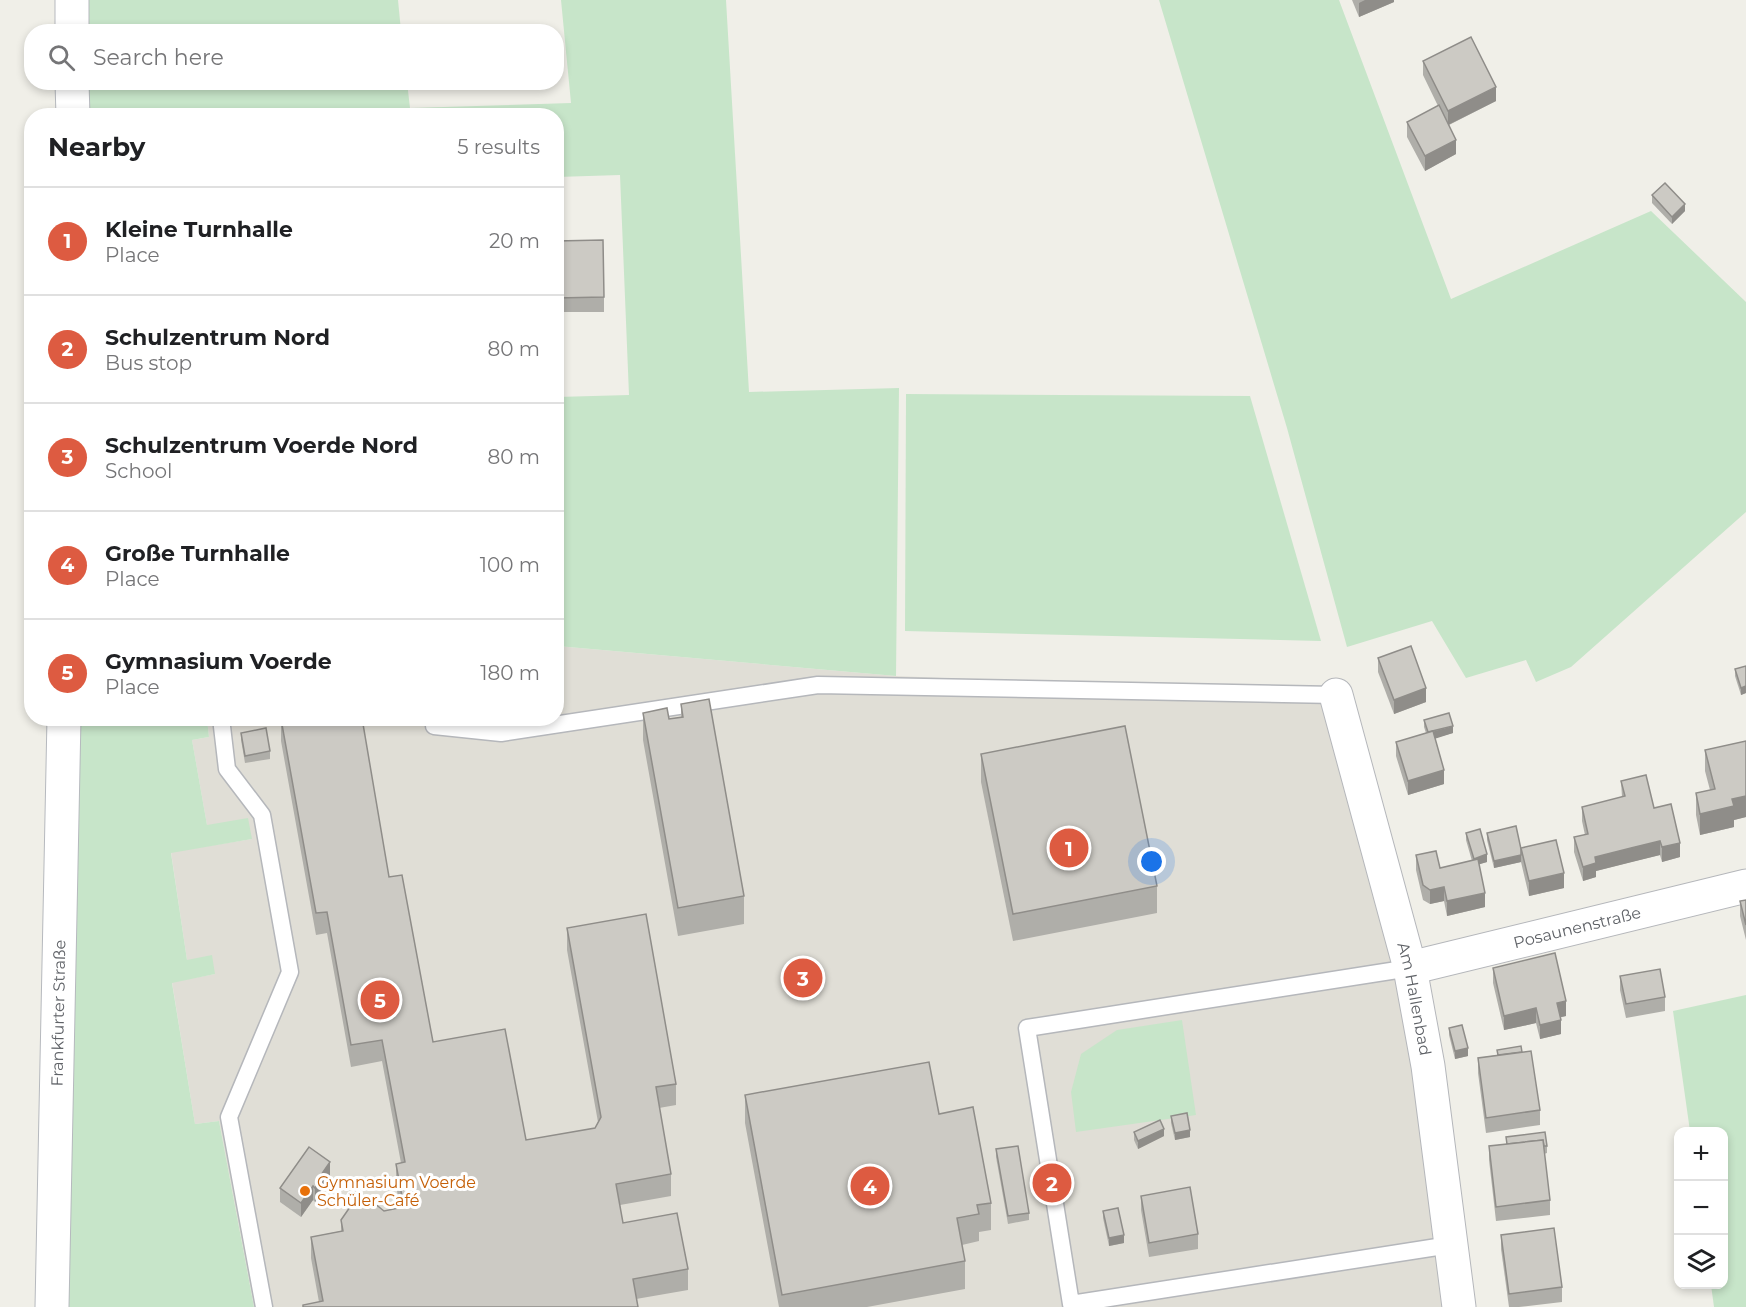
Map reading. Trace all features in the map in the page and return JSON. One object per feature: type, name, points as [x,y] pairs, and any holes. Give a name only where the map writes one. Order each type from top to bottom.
[{"type":"street","points":[[72,0],[72,24]]},
{"type":"street","points":[[72,90],[73,108]]},
{"type":"street","name":"Am Hallenbad","points":[[1336,695],[1410,968],[1428,1066],[1459,1307]]},
{"type":"street","name":"Frankfurter Straße","points":[[52,1307],[64,726]]},
{"type":"street","name":"Posaunenstraße","points":[[1410,968],[1746,886]]},
{"type":"lane","points":[[564,718],[818,686],[1336,695]]},
{"type":"lane","points":[[222,726],[227,769],[262,815],[290,972],[229,1118],[264,1307]]},
{"type":"lane","points":[[434,726],[501,726]]},
{"type":"lane","points":[[1410,968],[1027,1028],[1071,1304],[1450,1245]]},
{"type":"shaded area","points":[[564,647],[896,676],[1336,695],[1410,968],[1459,1307],[254,1307],[219,1121],[195,1124],[172,982],[215,974],[187,960],[171,852],[252,839],[207,825],[192,740],[209,737],[208,726],[564,726]]},
{"type":"green space","points":[[72,0],[398,0],[400,24],[72,24]]},
{"type":"green space","points":[[561,0],[726,0],[749,392],[899,388],[896,676],[564,647],[564,397],[629,395],[620,175],[564,177],[564,108],[410,108],[571,103]]},
{"type":"green space","points":[[1159,0],[1339,0],[1451,299],[1651,211],[1746,302],[1746,512],[1571,667],[1536,682],[1526,660],[1466,678],[1432,621],[1347,647],[1287,428]]},
{"type":"green space","points":[[72,90],[408,90],[410,108],[73,108]]},
{"type":"green space","points":[[906,394],[1250,396],[1321,641],[905,631]]},
{"type":"green space","points":[[64,726],[208,726],[209,737],[192,740],[207,825],[248,818],[252,839],[171,853],[187,960],[212,955],[215,974],[172,983],[195,1124],[219,1121],[254,1307],[53,1307]]},
{"type":"green space","points":[[1746,995],[1746,1307],[1714,1307],[1712,1289],[1728,1289],[1728,1127],[1689,1127],[1673,1011]]},
{"type":"green space","points":[[1182,1020],[1196,1115],[1076,1132],[1071,1092],[1081,1054],[1117,1030]]},
{"type":"building","points":[[1471,37],[1496,87],[1448,111],[1423,61]]},
{"type":"building","points":[[1439,105],[1456,140],[1425,156],[1407,122]]},
{"type":"building","points":[[1665,183],[1685,204],[1672,217],[1652,195]]},
{"type":"building","points":[[603,240],[604,297],[564,298],[564,241]]},
{"type":"building","points":[[1411,646],[1426,688],[1394,700],[1378,658]]},
{"type":"building","points":[[1746,666],[1746,686],[1741,688],[1735,669]]},
{"type":"building","points":[[709,699],[744,896],[678,908],[643,713],[667,708],[669,719],[683,717],[681,704]]},
{"type":"building","points":[[1449,713],[1453,726],[1428,732],[1424,720]]},
{"type":"building","points":[[282,726],[363,726],[389,877],[402,875],[433,1042],[505,1029],[526,1140],[595,1128],[601,1117],[567,928],[646,914],[676,1084],[656,1087],[671,1174],[616,1184],[623,1223],[677,1213],[688,1269],[633,1279],[638,1307],[303,1307],[303,1305],[323,1301],[311,1237],[343,1231],[341,1220],[350,1207],[374,1203],[384,1211],[404,1207],[396,1164],[405,1162],[382,1040],[351,1045],[327,912],[316,913]]},
{"type":"building","points":[[1125,726],[1157,886],[1013,914],[981,754]]},
{"type":"building","points":[[266,728],[270,751],[245,756],[241,733]]},
{"type":"building","points":[[1433,731],[1444,770],[1408,781],[1396,742]]},
{"type":"building","points":[[1746,741],[1746,796],[1732,799],[1734,806],[1700,814],[1696,793],[1715,789],[1705,750]]},
{"type":"building","points":[[1646,775],[1654,808],[1671,804],[1680,843],[1662,847],[1660,841],[1631,848],[1595,857],[1596,863],[1583,867],[1574,837],[1588,834],[1582,807],[1625,796],[1621,781]]},
{"type":"building","points":[[1516,826],[1521,855],[1494,861],[1487,833]]},
{"type":"building","points":[[1480,829],[1487,854],[1474,859],[1466,833]]},
{"type":"building","points":[[1556,840],[1564,873],[1529,881],[1521,848]]},
{"type":"building","points":[[1436,851],[1440,868],[1478,859],[1485,893],[1447,901],[1444,887],[1430,890],[1423,885],[1416,855]]},
{"type":"building","points":[[1746,900],[1746,925],[1740,901]]},
{"type":"building","points":[[1555,953],[1566,1001],[1557,1003],[1561,1020],[1540,1025],[1536,1008],[1504,1016],[1493,968]]},
{"type":"building","points":[[1660,969],[1665,997],[1626,1004],[1620,976]]},
{"type":"building","points":[[1462,1025],[1468,1048],[1455,1051],[1449,1028]]},
{"type":"building","points":[[1521,1046],[1522,1052],[1498,1055],[1497,1050]]},
{"type":"building","points":[[1531,1051],[1540,1110],[1486,1118],[1478,1058]]},
{"type":"building","points":[[929,1062],[939,1114],[973,1107],[991,1203],[977,1205],[979,1214],[957,1218],[965,1261],[782,1295],[745,1095]]},
{"type":"building","points":[[1187,1113],[1190,1130],[1175,1133],[1171,1116]]},
{"type":"building","points":[[1160,1120],[1164,1129],[1138,1141],[1134,1132]]},
{"type":"building","points":[[1545,1132],[1547,1146],[1544,1146],[1543,1140],[1507,1144],[1506,1137]]},
{"type":"building","points":[[1543,1140],[1550,1200],[1496,1207],[1489,1146]]},
{"type":"building","points":[[1018,1146],[1029,1213],[1008,1216],[996,1149]]},
{"type":"building","points":[[309,1147],[330,1162],[319,1178],[321,1180],[315,1188],[313,1186],[301,1203],[280,1188]]},
{"type":"building","points":[[1190,1187],[1198,1234],[1149,1243],[1141,1196]]},
{"type":"building","points":[[1118,1208],[1124,1235],[1109,1238],[1103,1211]]},
{"type":"building","points":[[1554,1228],[1562,1287],[1509,1294],[1501,1235]]},
{"type":"place","name":"Kleine Turnhalle","points":[[1069,848]]},
{"type":"place","name":"Schulzentrum Voerde Nord","points":[[803,978]]},
{"type":"place","name":"Gymnasium Voerde","points":[[380,1000]]},
{"type":"place","name":"Schulzentrum Nord","points":[[1052,1183]]},
{"type":"place","name":"Große Turnhalle","points":[[870,1186]]},
{"type":"place","name":"Gymnasium Voerde Schüler-Café","points":[[305,1191]]}]
